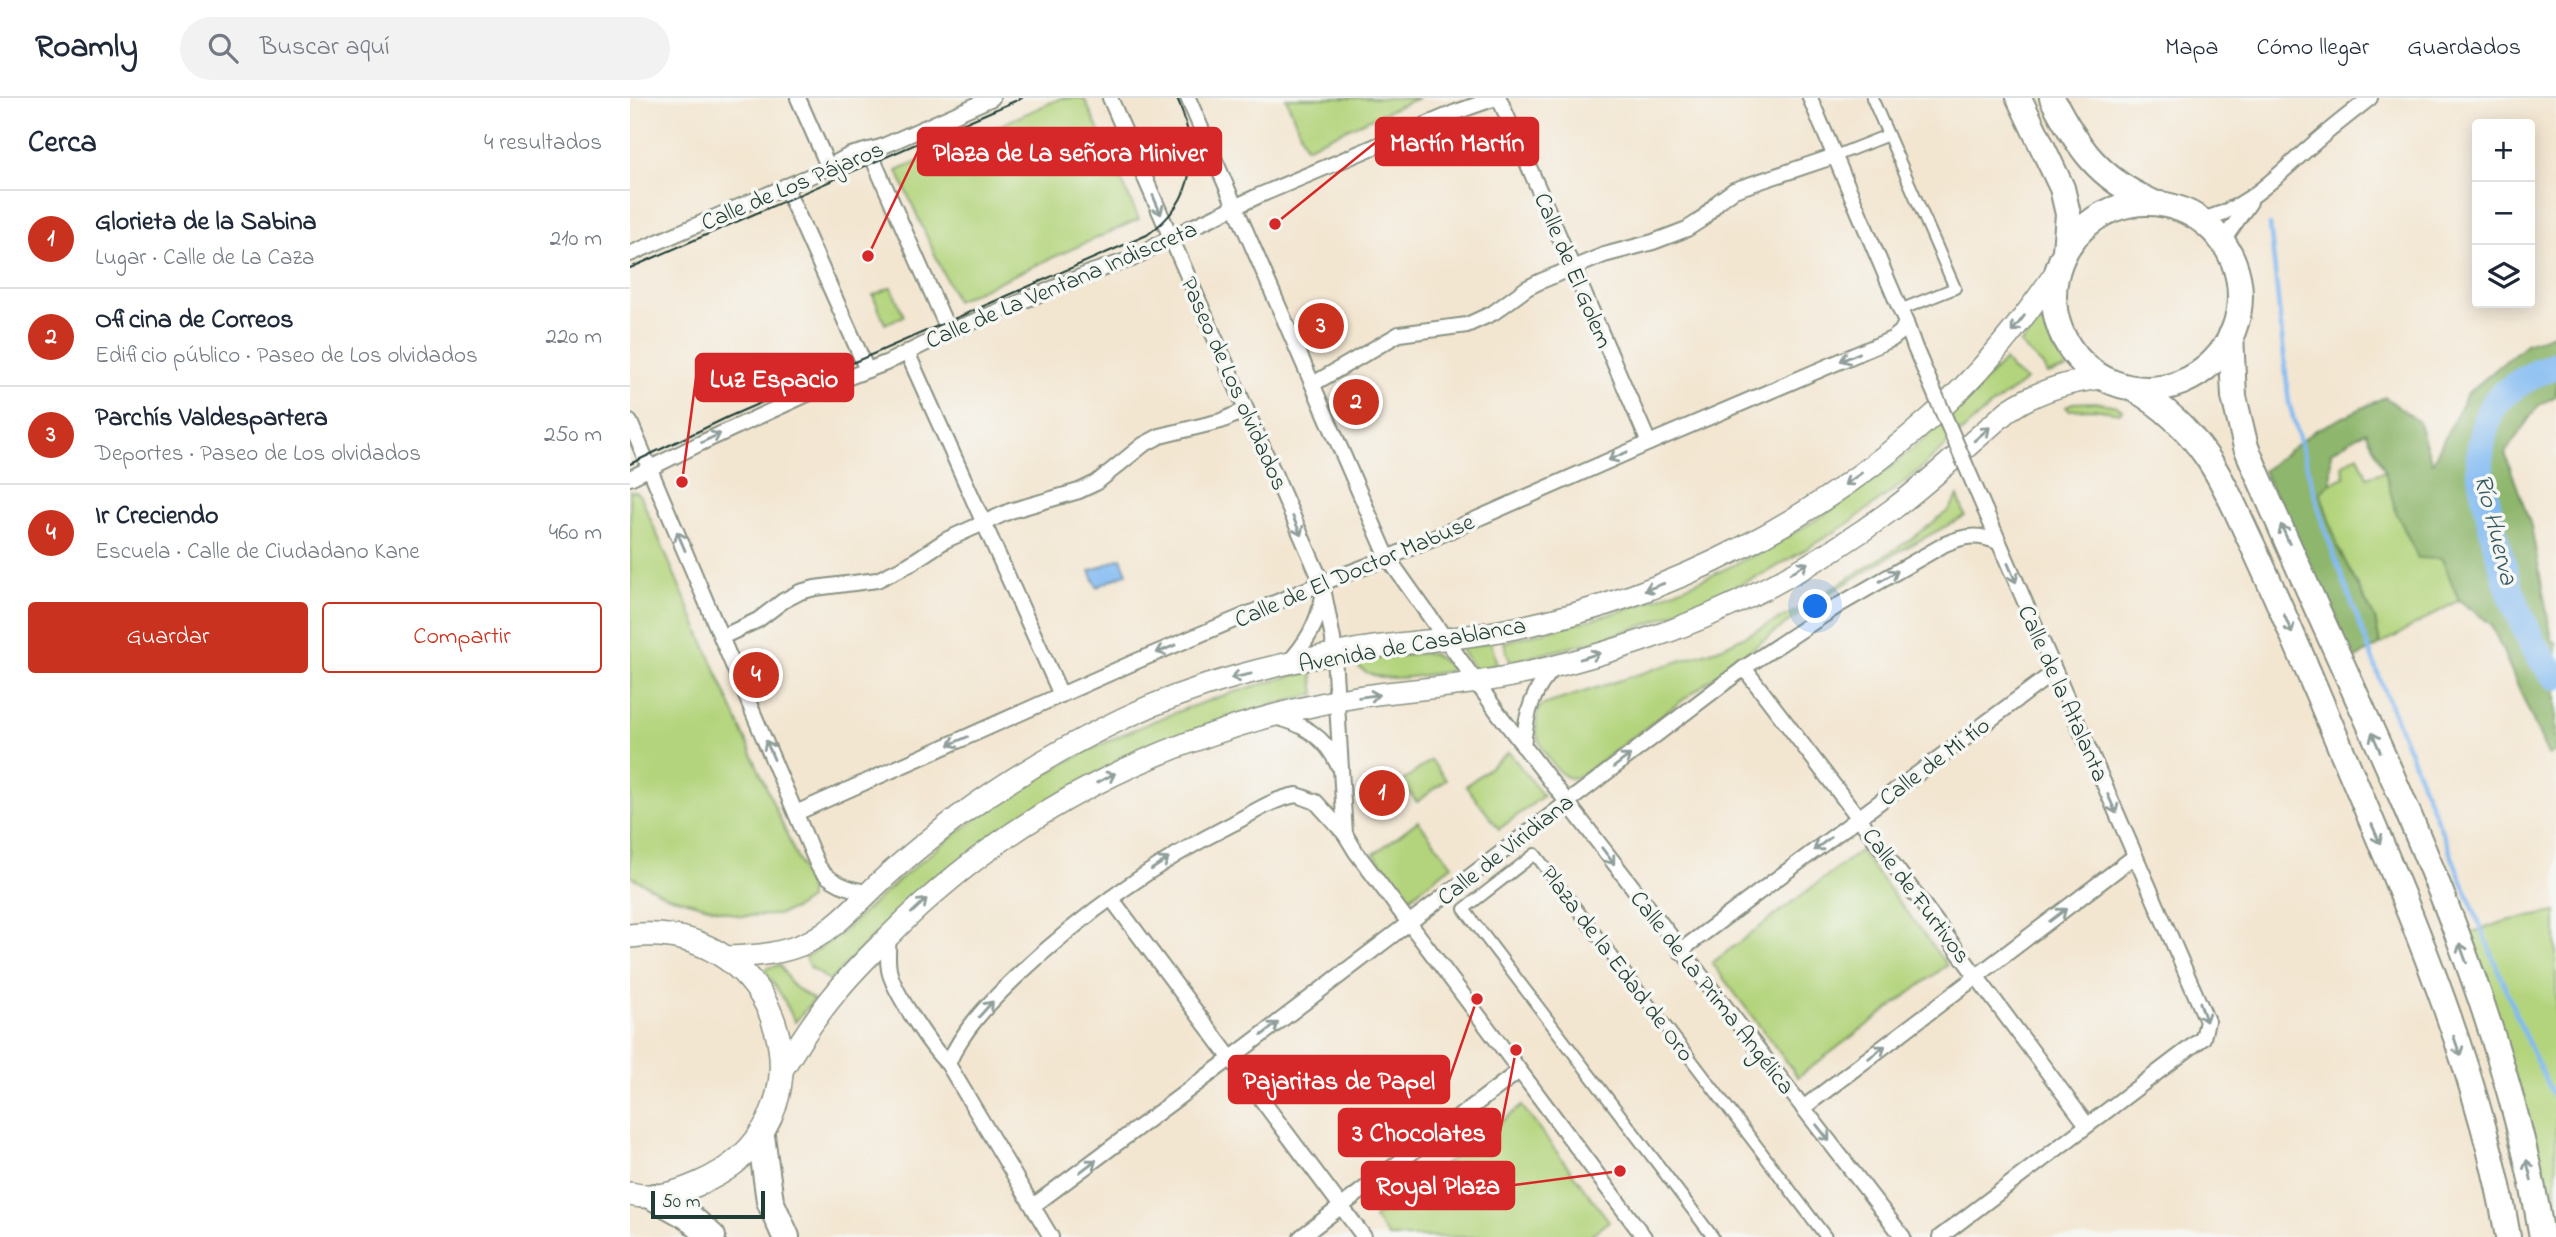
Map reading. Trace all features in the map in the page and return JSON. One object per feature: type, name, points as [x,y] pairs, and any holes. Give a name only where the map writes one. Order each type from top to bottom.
[{"type":"highway","points":[[2019,98],[2062,188],[2068,214],[2054,304],[2066,341],[2079,358],[2101,378],[2134,389],[2180,422],[2209,459],[2226,489],[2274,592],[2425,951],[2474,1096],[2508,1237]]},
{"type":"highway","points":[[2052,98],[2091,160],[2118,186],[2199,220],[2222,242],[2230,255],[2238,281],[2237,314],[2231,335],[2213,362],[2195,375],[2175,384],[2134,389]]},
{"type":"highway","points":[[2062,260],[2082,229],[2105,212],[2122,205],[2150,201]]},
{"type":"highway","points":[[2231,335],[2234,397],[2246,447],[2447,910],[2482,1003],[2514,1102],[2534,1188],[2542,1237]]},
{"type":"highway","points":[[761,1136],[770,1201],[786,1237]]},
{"type":"highway","points":[[638,1197],[688,1216],[712,1237]]},
{"type":"main road","name":"Avenida de Casablanca","points":[[727,957],[766,954],[810,941],[832,926],[920,846],[1026,769],[1152,705],[1213,682],[1334,655],[1444,640],[1537,623],[1661,585],[1726,557],[1815,506],[1891,452],[1951,399],[2010,335],[2062,260]]},
{"type":"main road","name":"Avenida de Casablanca","points":[[781,1072],[835,992],[917,907],[972,862],[1031,820],[1072,796],[1179,745],[1265,717],[1337,700],[1476,683],[1557,666],[1641,641],[1707,615],[1774,583],[1889,512],[2020,403],[2062,384],[2101,378]]},
{"type":"main road","points":[[630,921],[662,935],[709,947],[727,957],[749,978],[761,993],[772,1015],[778,1038],[781,1072],[776,1101],[761,1136],[741,1158],[722,1172],[686,1189],[638,1197]]},
{"type":"main road","points":[[630,936],[662,935]]},
{"type":"street","points":[[798,98],[828,166]]},
{"type":"street","name":"Calle de Los Pájaros","points":[[630,254],[850,155],[881,147],[992,98]]},
{"type":"street","name":"Paseo de Los olvidados","points":[[1110,98],[1323,587],[1334,655],[1345,834]]},
{"type":"street","points":[[1188,98],[1388,558],[1444,640]]},
{"type":"street","name":"Calle de La Ventana Indiscreta","points":[[630,478],[823,387],[1092,272],[1132,258],[1171,237],[1453,105],[1498,98]]},
{"type":"street","name":"Calle de El Golem","points":[[1498,98],[1649,443]]},
{"type":"street","name":"Calle de la Atalanta","points":[[1810,98],[1903,316],[1914,348],[2207,1021],[2203,1038],[2087,1125]]},
{"type":"street","points":[[1872,98],[1955,288],[1903,316]]},
{"type":"street","points":[[2199,220],[2227,212],[2253,197],[2370,98]]},
{"type":"street","points":[[1313,384],[1399,334],[1467,325],[1493,313],[1527,288],[1604,255],[1679,233],[1702,220],[1719,201],[1734,190],[1888,135]]},
{"type":"street","points":[[869,150],[949,332]]},
{"type":"street","points":[[785,186],[867,370]]},
{"type":"street","points":[[2222,242],[2253,197]]},
{"type":"street","name":"Calle de El Doctor Mabuse","points":[[796,813],[1061,695],[1323,587],[1892,339],[1901,332],[1903,316]]},
{"type":"street","points":[[907,352],[1061,695]]},
{"type":"street","points":[[722,637],[758,620],[800,592],[815,587],[860,583],[885,576],[908,565],[936,545],[984,523],[1024,506],[1062,497],[1096,483],[1143,445],[1160,436],[1199,428],[1246,410]]},
{"type":"street","points":[[630,422],[821,871],[849,889],[869,892]]},
{"type":"street","name":"Calle de Viridiana","points":[[1033,1206],[1744,668],[1839,605],[1945,544],[1976,535],[1998,542]]},
{"type":"street","points":[[1285,666],[1307,641],[1316,623],[1323,587]]},
{"type":"street","name":"Calle de La Prima Angélica","points":[[1444,640],[1680,951],[1903,1237]]},
{"type":"street","points":[[1523,746],[1528,707],[1536,691],[1557,666]]},
{"type":"street","name":"Calle de Furtivos","points":[[1744,668],[1978,976],[2087,1125]]},
{"type":"street","name":"Calle de Mi tío","points":[[1680,951],[2054,672]]},
{"type":"street","points":[[1265,717],[1289,721],[1310,731],[1330,750],[1340,768]]},
{"type":"street","points":[[948,1064],[956,1044],[1001,992],[1061,935],[1111,898],[1202,838],[1288,796],[1297,795],[1316,802],[1345,834],[1638,1235]]},
{"type":"street","name":"Plaza de la Edad de Oro","points":[[1713,1237],[1464,909],[1535,854],[1826,1237]]},
{"type":"street","points":[[1803,1108],[2135,856]]},
{"type":"street","points":[[1111,898],[1364,1237]]},
{"type":"street","points":[[888,936],[892,980],[937,1054],[948,1064],[1051,1237]]},
{"type":"street","points":[[1301,1237],[1519,1071]]},
{"type":"street","points":[[1940,1237],[2087,1125]]},
{"type":"green space","points":[[1061,98],[1084,98],[1139,219],[956,301],[897,171]]},
{"type":"green space","points":[[1286,98],[1418,98],[1306,147]]},
{"type":"green space","points":[[891,287],[904,316],[885,324],[873,295]]},
{"type":"green space","points":[[2042,320],[2066,369],[2047,374],[2043,366],[2020,344]]},
{"type":"green space","points":[[2556,333],[2556,396],[2538,406],[2505,453],[2531,526],[2552,640],[2556,642],[2556,751],[2548,755],[2491,624],[2459,600],[2442,559],[2418,558],[2396,512],[2385,471],[2366,431],[2331,452],[2331,483],[2320,492],[2338,548],[2375,619],[2380,645],[2348,662],[2263,471],[2314,431],[2385,397],[2418,421],[2432,463],[2467,394],[2526,344]]},
{"type":"green space","points":[[2005,360],[2014,372],[2026,380],[1987,409],[1910,478],[1846,525],[1766,573],[1654,622],[1591,642],[1510,662],[1504,642],[1597,618],[1688,586],[1757,553],[1824,514],[1917,445]]},
{"type":"green space","points":[[2096,402],[2117,406],[2122,410],[2120,413],[2093,409],[2069,410],[2066,407],[2072,403]]},
{"type":"green space","points":[[2358,455],[2367,477],[2385,471],[2396,512],[2442,559],[2459,600],[2380,645],[2375,619],[2338,548],[2320,492],[2345,477],[2342,465]]},
{"type":"green space","points":[[630,491],[641,497],[809,886],[809,899],[794,909],[777,915],[741,916],[665,895],[630,876]]},
{"type":"green space","points":[[1958,496],[1965,516],[1894,554],[1814,603],[1586,772],[1570,778],[1559,772],[1549,760],[1537,734],[1540,706],[1723,647],[1796,611],[1913,538],[1949,510]]},
{"type":"green space","points":[[1491,642],[1497,665],[1474,669],[1460,648]]},
{"type":"green space","points":[[1433,654],[1456,670],[1415,677],[1387,678],[1362,670],[1352,661]]},
{"type":"green space","points":[[1312,671],[1315,694],[1244,714],[1176,738],[1112,767],[1050,800],[991,838],[935,881],[881,928],[830,981],[810,967],[805,957],[836,936],[947,840],[1038,778],[1081,754],[1171,714],[1264,683]]},
{"type":"green space","points":[[1509,752],[1543,796],[1499,829],[1466,786]]},
{"type":"green space","points":[[1431,760],[1446,780],[1417,802],[1402,782]]},
{"type":"green space","points":[[1418,821],[1452,865],[1409,898],[1374,854]]},
{"type":"green space","points":[[1860,851],[1947,965],[1798,1077],[1712,963]]},
{"type":"green space","points":[[2556,912],[2556,1237],[2549,1237],[2464,935],[2506,921]]},
{"type":"green space","points":[[780,965],[792,985],[814,1000],[795,1022],[765,971],[766,968]]},
{"type":"green space","points":[[1522,1106],[1609,1221],[1588,1237],[1388,1237],[1374,1218]]},
{"type":"water","points":[[1121,558],[1127,573],[1097,587],[1090,571]]},
{"type":"waterway","points":[[2270,225],[2289,403],[2326,533],[2380,679],[2524,1034],[2556,1102]]},
{"type":"waterway","name":"Río Huerva","points":[[2556,365],[2520,383],[2495,403],[2484,430],[2480,461],[2490,519],[2511,593],[2531,640],[2556,676]]},
{"type":"tram line","points":[[630,268],[1022,98]]},
{"type":"tram line","points":[[630,464],[728,417],[1147,235],[1164,221],[1176,206],[1185,190],[1189,173],[1189,137],[1177,98]]},
{"type":"place","name":"Martín Martín","points":[[1275,224]]},
{"type":"place","name":"Plaza de La señora Miniver","points":[[868,256]]},
{"type":"place","name":"Parchís Valdespartera","points":[[1321,326]]},
{"type":"place","name":"Oficina de Correos","points":[[1356,402]]},
{"type":"place","name":"Luz Espacio","points":[[682,482]]},
{"type":"place","name":"Ir Creciendo","points":[[756,675]]},
{"type":"place","name":"Glorieta de la Sabina","points":[[1382,793]]},
{"type":"place","name":"Pajaritas de Papel","points":[[1477,999]]},
{"type":"place","name":"3 Chocolates","points":[[1516,1050]]},
{"type":"place","name":"Royal Plaza","points":[[1620,1171]]}]
